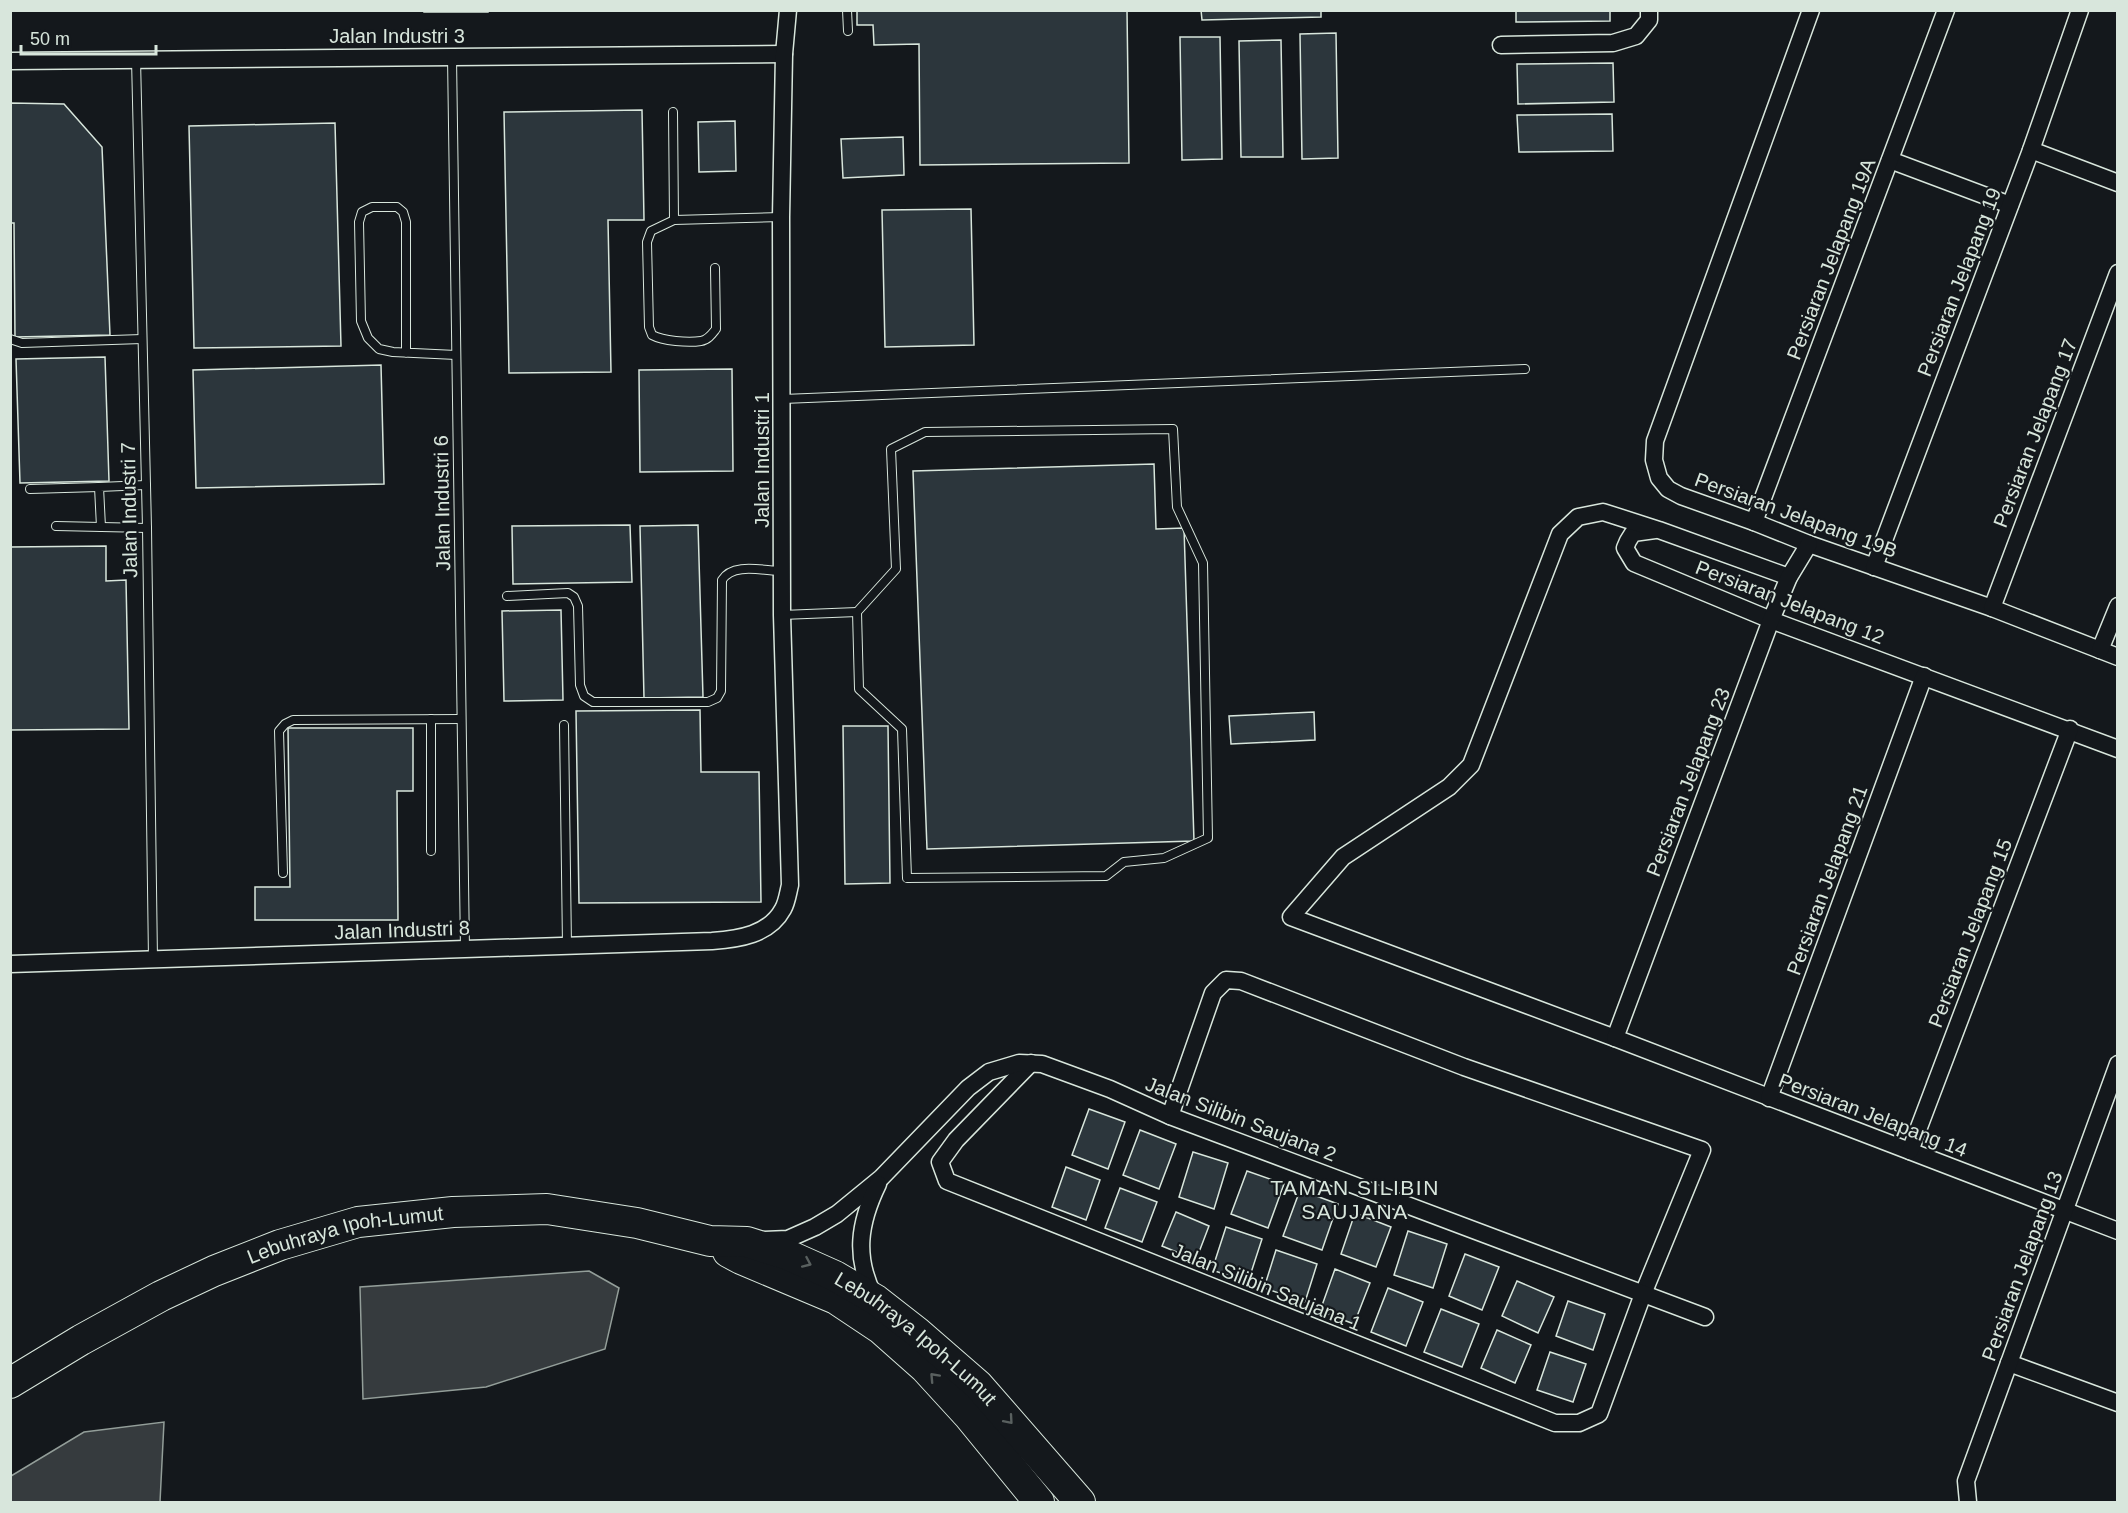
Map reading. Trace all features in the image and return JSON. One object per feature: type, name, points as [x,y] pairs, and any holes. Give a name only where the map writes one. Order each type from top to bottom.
[{"type":"highway","name":"Lebuhraya Ipoh-Lumut","points":[[10,1383],[81,1340],[161,1296],[203,1276],[280,1245],[358,1222],[453,1212],[547,1209],[637,1223],[710,1241],[747,1242],[816,1267],[876,1300],[978,1385],[1080,1503]]},
{"type":"highway","name":"Lebuhraya Ipoh-Lumut","points":[[710,1241],[741,1259],[836,1299],[881,1329],[925,1368],[968,1415],[1039,1503]]},
{"type":"street","name":"Jalan Industri 1","points":[[783,909],[790,885],[782,615],[781,217],[784,54],[788,10]]},
{"type":"street","points":[[1501,45],[1613,43],[1636,36],[1649,20],[1649,10]]},
{"type":"street","name":"Persiaran Jelapang 19B","points":[[1811,10],[1655,441],[1654,460],[1659,478],[1668,489],[1681,496],[1992,608],[2118,657]]},
{"type":"street","name":"Persiaran Jelapang 19A","points":[[1754,522],[1947,10]]},
{"type":"street","name":"Persiaran Jelapang 19","points":[[1874,567],[2031,150],[2080,10]]},
{"type":"street","name":"Jalan Industri 3","points":[[10,61],[784,54]]},
{"type":"street","points":[[2031,150],[2118,183]]},
{"type":"street","points":[[1890,160],[2010,206]]},
{"type":"street","name":"Persiaran Jelapang 17","points":[[1992,608],[2118,273]]},
{"type":"street","name":"Persiaran Jelapang 14","points":[[1659,530],[1603,512],[1578,517],[1560,534],[1472,765],[1449,787],[1343,857],[1291,917],[2118,1230]]},
{"type":"street","name":"Persiaran Jelapang 12","points":[[1789,578],[1659,530],[1633,533],[1625,548],[1634,562],[1771,620],[2070,729],[2118,749]]},
{"type":"street","name":"Persiaran Jelapang 23","points":[[1615,1038],[1771,620],[1789,578],[1809,544]]},
{"type":"street","points":[[2100,650],[2118,606]]},
{"type":"street","name":"Persiaran Jelapang 21","points":[[1769,1098],[1924,676]]},
{"type":"street","name":"Persiaran Jelapang 15","points":[[1910,1151],[2070,729]]},
{"type":"street","name":"Jalan Industri 8","points":[[10,964],[734,939],[753,935],[762,930],[783,909]]},
{"type":"street","points":[[1170,1116],[1213,993],[1226,980],[1241,981],[1464,1067],[1702,1150],[1643,1294]]},
{"type":"street","points":[[747,1242],[788,1239],[837,1214],[881,1178],[968,1088],[988,1071],[1019,1063],[1031,1063]]},
{"type":"street","name":"Jalan Silibin Saujana 2","points":[[1031,1063],[1042,1064],[1110,1089],[1170,1116],[1706,1317]]},
{"type":"street","name":"Jalan Silibin Saujana 1","points":[[1031,1063],[956,1140],[940,1162],[947,1181],[1539,1418],[1555,1423],[1579,1423],[1599,1414],[1643,1294]]},
{"type":"street","name":"Persiaran Jelapang 13","points":[[1968,1503],[1966,1481],[2118,1064]]},
{"type":"street","points":[[876,1300],[866,1280],[860,1236],[865,1214],[881,1178]]},
{"type":"street","points":[[2009,1363],[2118,1403]]},
{"type":"lane","points":[[847,10],[848,31]]},
{"type":"lane","name":"Jalan Industri 6","points":[[452,57],[465,949]]},
{"type":"lane","name":"Jalan Industri 7","points":[[136,59],[147,528],[153,959]]},
{"type":"lane","points":[[673,112],[674,219]]},
{"type":"lane","points":[[406,353],[406,222],[403,212],[397,207],[372,207],[363,212],[359,222],[361,321],[368,338],[379,349],[406,353],[456,355]]},
{"type":"lane","points":[[715,268],[717,329],[710,337],[701,341],[661,340],[652,335],[647,242],[651,231],[674,219],[781,217]]},
{"type":"lane","points":[[10,339],[22,343],[142,339]]},
{"type":"lane","points":[[783,399],[1525,369]]},
{"type":"lane","points":[[782,615],[857,612],[896,569],[891,449],[925,432],[1173,429],[1177,507],[1203,564],[1208,838],[1164,858],[1124,862],[1106,876],[908,878],[902,729],[859,689],[857,612]]},
{"type":"lane","points":[[30,489],[146,485]]},
{"type":"lane","points":[[99,486],[100,527]]},
{"type":"lane","points":[[56,526],[147,528]]},
{"type":"lane","points":[[507,596],[568,593],[574,597],[578,606],[580,685],[584,696],[593,702],[708,702],[717,698],[721,691],[722,580],[726,573],[734,569],[782,571]]},
{"type":"lane","points":[[431,719],[431,851]]},
{"type":"lane","points":[[283,873],[279,731],[285,724],[293,720],[461,719]]},
{"type":"lane","points":[[564,725],[567,946]]},
{"type":"shaded area","points":[[589,1271],[619,1288],[605,1349],[486,1387],[363,1399],[360,1287]]},
{"type":"shaded area","points":[[164,1422],[160,1502],[11,1502],[11,1476],[84,1432]]},
{"type":"building","points":[[424,10],[488,10],[488,12],[424,12]]},
{"type":"building","points":[[857,10],[1127,10],[1129,163],[920,165],[919,44],[874,45],[873,25],[857,25]]},
{"type":"building","points":[[1201,10],[1321,10],[1321,17],[1202,20]]},
{"type":"building","points":[[1516,10],[1610,10],[1610,21],[1516,22]]},
{"type":"building","points":[[1336,33],[1338,158],[1302,159],[1300,34]]},
{"type":"building","points":[[1180,37],[1220,37],[1222,159],[1182,160]]},
{"type":"building","points":[[1281,40],[1283,157],[1241,157],[1239,41]]},
{"type":"building","points":[[1613,63],[1614,102],[1518,104],[1517,64]]},
{"type":"building","points":[[10,103],[64,104],[102,147],[110,335],[15,337],[14,223],[10,223]]},
{"type":"building","points":[[642,110],[644,220],[608,220],[611,372],[509,373],[504,112]]},
{"type":"building","points":[[1612,114],[1613,151],[1519,152],[1517,115]]},
{"type":"building","points":[[735,121],[736,171],[699,172],[698,122]]},
{"type":"building","points":[[335,123],[341,346],[194,348],[189,126]]},
{"type":"building","points":[[903,137],[904,175],[843,178],[841,139]]},
{"type":"building","points":[[971,209],[974,345],[885,347],[882,210]]},
{"type":"building","points":[[105,357],[109,481],[20,483],[16,359]]},
{"type":"building","points":[[381,365],[384,484],[196,488],[193,370]]},
{"type":"building","points":[[732,369],[733,471],[640,472],[639,370]]},
{"type":"building","points":[[1154,464],[1156,529],[1184,528],[1194,841],[927,849],[913,471]]},
{"type":"building","points":[[630,525],[632,582],[513,584],[512,526]]},
{"type":"building","points":[[698,525],[703,697],[644,698],[640,526]]},
{"type":"building","points":[[106,546],[106,581],[126,580],[129,729],[10,730],[10,547]]},
{"type":"building","points":[[561,610],[563,700],[504,701],[502,611]]},
{"type":"building","points":[[700,710],[701,772],[759,772],[761,902],[579,903],[576,711]]},
{"type":"building","points":[[1314,712],[1315,740],[1231,744],[1229,716]]},
{"type":"building","points":[[843,726],[888,726],[890,883],[845,884]]},
{"type":"building","points":[[288,728],[413,728],[413,791],[397,791],[398,920],[255,920],[255,887],[290,887]]},
{"type":"building","points":[[1089,1109],[1125,1122],[1108,1169],[1072,1155]]},
{"type":"building","points":[[1140,1130],[1176,1144],[1159,1189],[1123,1175]]},
{"type":"building","points":[[1193,1152],[1228,1163],[1214,1209],[1179,1197]]},
{"type":"building","points":[[1066,1167],[1100,1180],[1086,1220],[1052,1207]]},
{"type":"building","points":[[1247,1171],[1284,1184],[1268,1228],[1231,1214]]},
{"type":"building","points":[[1120,1188],[1157,1202],[1142,1242],[1105,1228]]},
{"type":"building","points":[[1300,1190],[1338,1204],[1322,1250],[1283,1236]]},
{"type":"building","points":[[1176,1212],[1209,1226],[1196,1260],[1162,1246]]},
{"type":"building","points":[[1355,1213],[1391,1227],[1376,1267],[1341,1254]]},
{"type":"building","points":[[1226,1227],[1262,1239],[1248,1282],[1212,1270]]},
{"type":"building","points":[[1408,1231],[1447,1244],[1433,1288],[1394,1275]]},
{"type":"building","points":[[1276,1250],[1317,1264],[1305,1302],[1264,1288]]},
{"type":"building","points":[[1465,1254],[1499,1267],[1482,1310],[1449,1296]]},
{"type":"building","points":[[1335,1269],[1370,1283],[1354,1324],[1320,1311]]},
{"type":"building","points":[[1517,1281],[1554,1297],[1538,1333],[1502,1316]]},
{"type":"building","points":[[1388,1288],[1423,1302],[1406,1346],[1371,1332]]},
{"type":"building","points":[[1568,1301],[1605,1314],[1593,1350],[1556,1336]]},
{"type":"building","points":[[1441,1309],[1479,1324],[1462,1367],[1424,1352]]},
{"type":"building","points":[[1497,1330],[1531,1345],[1515,1383],[1481,1368]]},
{"type":"building","points":[[1550,1352],[1586,1364],[1573,1402],[1537,1390]]},
{"type":"district","name":"TAMAN SILIBIN SAUJANA","points":[[1355,1199]]}]
